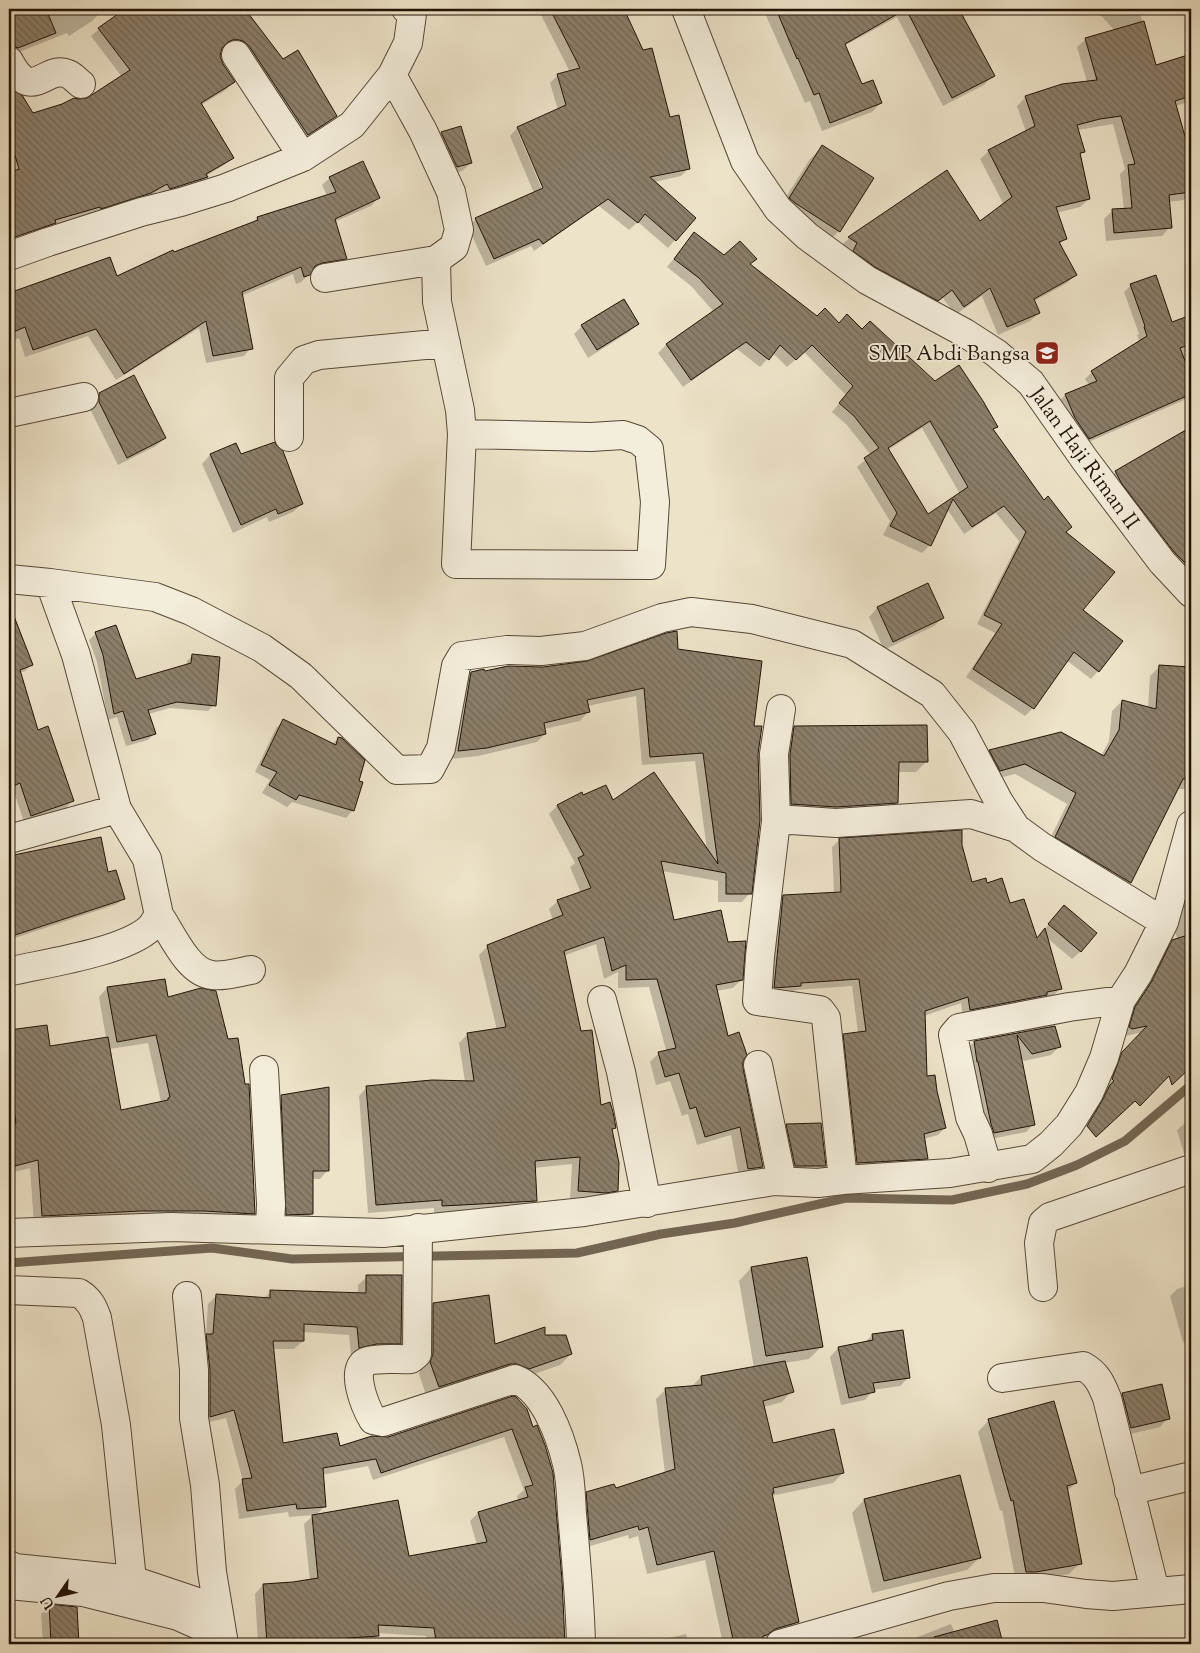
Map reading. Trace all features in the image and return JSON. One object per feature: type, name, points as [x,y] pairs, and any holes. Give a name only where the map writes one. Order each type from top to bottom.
[{"type":"street","name":"Jalan Haji Riman II","points":[[686,9],[745,161],[778,209],[807,236],[867,280],[973,338],[996,353],[1031,383],[1085,460],[1162,562],[1191,593]]},
{"type":"street","points":[[9,256],[141,212],[226,188],[303,157],[352,125],[392,75],[408,43],[411,10]]},
{"type":"street","points":[[236,55],[303,157]]},
{"type":"street","points":[[9,61],[16,74],[22,79],[31,82],[40,81],[59,73],[69,74],[81,84]]},
{"type":"street","points":[[325,278],[436,260],[454,248],[459,230],[451,192],[423,131],[392,75]]},
{"type":"street","points":[[436,260],[436,302],[460,410],[462,434],[456,564],[651,565],[654,502],[652,468],[649,449],[638,440],[622,435],[591,437],[462,434]]},
{"type":"street","points":[[289,437],[289,378],[304,360],[319,355],[446,343]]},
{"type":"street","points":[[9,413],[84,397]]},
{"type":"street","points":[[9,579],[50,582],[155,597],[191,611],[262,648],[301,676],[397,770],[430,769],[442,748],[456,666],[462,656],[507,650],[541,651],[585,646],[662,618],[691,612],[752,619],[813,634],[852,644],[932,694],[962,732],[999,802],[1016,828]]},
{"type":"street","points":[[50,582],[76,654],[117,808],[147,859],[159,915],[186,958],[200,972],[212,976],[251,970]]},
{"type":"street","points":[[781,709],[774,754],[776,821],[760,956],[757,1001],[820,1010],[826,1018],[843,1180]]},
{"type":"street","points":[[9,839],[117,808]]},
{"type":"street","points":[[776,821],[836,823],[972,814],[1016,828],[1042,847],[1164,922]]},
{"type":"street","points":[[9,1234],[171,1227],[270,1229],[382,1233],[418,1247],[584,1212],[704,1191],[782,1181],[818,1183],[950,1174],[1032,1159],[1051,1144],[1069,1125],[1089,1093],[1104,1058],[1121,1000],[1138,974],[1164,922],[1191,825]]},
{"type":"street","points":[[9,969],[12,970],[114,947],[150,928],[159,915]]},
{"type":"street","points":[[602,1000],[621,1072],[647,1202]]},
{"type":"street","points":[[988,1168],[978,1134],[970,1117],[953,1035],[954,1032],[959,1028],[1121,1000]]},
{"type":"street","points":[[758,1065],[782,1181]]},
{"type":"street","points":[[264,1070],[271,1204],[270,1229]]},
{"type":"street","points":[[1043,1287],[1039,1244],[1043,1222],[1050,1217],[1191,1169]]},
{"type":"street","points":[[418,1247],[417,1354],[411,1359],[367,1361],[361,1366],[358,1378],[368,1412],[373,1420],[384,1422],[515,1378],[524,1382],[539,1398],[555,1427],[568,1465],[581,1644]]},
{"type":"street","points":[[9,1290],[79,1294],[88,1299],[93,1307],[97,1318],[116,1425],[132,1580]]},
{"type":"street","points":[[187,1296],[194,1370],[194,1418],[205,1485],[212,1572],[224,1644]]},
{"type":"street","points":[[1002,1378],[1083,1366],[1093,1372],[1102,1384],[1155,1592]]},
{"type":"street","points":[[1129,1491],[1191,1476]]},
{"type":"street","points":[[9,1565],[15,1568],[132,1580],[218,1609]]},
{"type":"street","points":[[9,1585],[83,1592],[178,1616],[214,1632],[224,1644]]},
{"type":"street","points":[[780,1644],[949,1596],[994,1588],[1043,1588],[1113,1596],[1191,1589]]},
{"type":"building","points":[[9,9],[46,9],[56,33],[18,48],[9,45]]},
{"type":"building","points":[[125,9],[245,9],[283,59],[298,50],[337,116],[308,135],[249,46],[243,41],[235,39],[228,42],[222,48],[220,56],[235,82],[201,103],[234,158],[206,174],[208,177],[170,189],[167,184],[151,193],[101,209],[100,207],[55,220],[56,223],[9,239],[9,173],[19,169],[9,135],[9,87],[22,95],[33,113],[62,104],[74,98],[87,98],[130,70],[98,28]]},
{"type":"building","points":[[550,9],[624,9],[643,50],[652,48],[670,117],[679,115],[690,169],[650,177],[696,218],[676,241],[645,214],[638,223],[608,199],[543,244],[539,239],[494,259],[475,218],[543,188],[517,127],[566,105],[557,74],[580,68]]},
{"type":"building","points":[[776,9],[906,9],[845,44],[862,84],[873,80],[882,103],[830,123],[819,93],[814,95]]},
{"type":"building","points":[[906,9],[959,9],[995,76],[952,98]]},
{"type":"building","points":[[1144,21],[1156,65],[1191,54],[1191,96],[1175,101],[1190,154],[1191,192],[1169,195],[1172,228],[1114,233],[1112,209],[1132,208],[1128,165],[1135,164],[1121,116],[1077,125],[1085,152],[1080,153],[1090,199],[1056,207],[1067,239],[1059,242],[1077,275],[1034,299],[1040,313],[1007,327],[990,288],[964,307],[952,290],[938,301],[875,267],[853,251],[857,243],[848,237],[947,170],[980,221],[1012,197],[988,150],[1035,126],[1025,96],[1062,84],[1097,80],[1085,38]]},
{"type":"building","points":[[461,126],[472,163],[457,167],[441,132]]},
{"type":"building","points":[[822,145],[874,178],[840,232],[789,198]]},
{"type":"building","points":[[363,161],[380,198],[335,219],[347,259],[322,263],[315,266],[310,275],[304,277],[301,267],[242,292],[253,349],[213,356],[206,321],[124,374],[96,329],[33,350],[25,327],[9,334],[9,293],[110,257],[117,276],[173,250],[174,252],[258,220],[257,217],[336,192],[329,177]]},
{"type":"building","points":[[694,232],[724,255],[740,241],[757,259],[750,264],[817,316],[825,308],[839,323],[847,314],[862,329],[870,321],[935,381],[959,365],[998,427],[993,429],[1044,500],[1048,496],[1072,527],[1066,532],[1115,572],[1083,610],[1123,641],[1099,672],[1074,652],[1034,709],[973,669],[1002,624],[984,615],[1026,532],[1004,506],[972,527],[953,499],[931,546],[890,526],[897,513],[864,458],[879,448],[854,416],[839,403],[853,386],[812,345],[796,360],[780,345],[769,360],[746,342],[691,380],[666,344],[723,304],[699,278],[674,259]],"holes":[[[930,421],[968,487],[928,514],[888,448]]]},
{"type":"building","points":[[1156,275],[1172,322],[1191,315],[1191,344],[1180,348],[1191,376],[1191,394],[1089,439],[1075,418],[1065,394],[1097,381],[1091,371],[1147,336],[1130,284]]},
{"type":"building","points":[[624,299],[639,324],[597,350],[581,325]]},
{"type":"building","points":[[134,375],[166,438],[127,458],[99,402],[99,393]]},
{"type":"building","points":[[1191,427],[1191,562],[1187,565],[1174,552],[1122,484],[1115,471]]},
{"type":"building","points":[[275,442],[283,451],[303,504],[278,514],[276,509],[241,525],[210,454],[236,443],[241,454]]},
{"type":"building","points":[[928,583],[944,618],[893,642],[877,607]]},
{"type":"building","points":[[10,606],[33,665],[20,670],[38,730],[48,726],[74,801],[31,816],[20,783],[9,788]]},
{"type":"building","points":[[116,625],[136,679],[191,663],[192,654],[220,657],[216,706],[177,702],[148,710],[156,734],[132,741],[123,711],[114,714],[103,655],[95,632]]},
{"type":"building","points":[[677,631],[678,649],[762,661],[754,726],[762,726],[758,754],[760,820],[752,894],[726,894],[726,873],[661,861],[674,920],[721,910],[728,942],[746,941],[743,980],[716,985],[728,1036],[739,1032],[747,1055],[743,1061],[743,1068],[763,1167],[748,1169],[740,1127],[705,1137],[696,1107],[690,1109],[679,1073],[665,1077],[658,1052],[676,1048],[657,979],[626,980],[626,965],[612,971],[604,937],[564,951],[581,1031],[592,1030],[601,1105],[610,1102],[613,1112],[616,1128],[612,1129],[619,1163],[618,1191],[606,1193],[578,1191],[580,1157],[535,1161],[537,1201],[442,1206],[442,1200],[376,1205],[366,1086],[432,1080],[474,1081],[467,1033],[506,1027],[487,945],[563,915],[557,900],[591,888],[578,858],[584,855],[557,805],[582,792],[583,795],[606,785],[613,800],[654,772],[718,864],[703,753],[650,757],[644,688],[587,700],[590,712],[544,723],[546,734],[487,748],[458,751],[471,672],[508,666],[543,667],[587,661],[666,633]]},
{"type":"building","points":[[1159,665],[1191,667],[1191,779],[1183,779],[1131,883],[1055,837],[1076,793],[1025,764],[1000,771],[989,750],[1061,732],[1104,756],[1119,730],[1122,700],[1156,709]]},
{"type":"building","points":[[283,719],[336,745],[338,737],[342,738],[365,760],[359,781],[363,782],[354,811],[299,795],[296,800],[269,785],[277,772],[261,765]]},
{"type":"building","points":[[927,725],[928,762],[899,762],[898,803],[836,807],[791,804],[790,755],[794,726]]},
{"type":"building","points":[[962,830],[962,845],[972,882],[986,878],[987,883],[1002,878],[1010,903],[1024,899],[1037,938],[1045,928],[1062,989],[1047,992],[1047,995],[970,1010],[968,997],[925,1011],[927,1076],[935,1075],[946,1128],[924,1134],[928,1159],[857,1163],[843,1034],[866,1031],[859,979],[801,983],[801,986],[774,988],[783,895],[841,892],[839,838]]},
{"type":"building","points":[[101,837],[108,872],[116,870],[125,899],[9,937],[9,856]]},
{"type":"building","points":[[1064,905],[1097,933],[1081,952],[1048,924]]},
{"type":"building","points":[[1191,934],[1191,1067],[1172,1085],[1169,1076],[1140,1106],[1135,1101],[1096,1137],[1087,1126],[1114,1081],[1112,1079],[1122,1052],[1147,1026],[1132,1029],[1129,1027],[1135,1007],[1152,981],[1172,940]]},
{"type":"building","points":[[165,979],[168,997],[201,988],[216,991],[228,1039],[238,1038],[245,1084],[249,1084],[255,1214],[204,1211],[141,1211],[42,1216],[38,1160],[15,1166],[9,1139],[9,1126],[16,1124],[9,1065],[9,1030],[47,1025],[50,1046],[108,1037],[121,1110],[168,1100],[170,1097],[156,1035],[117,1042],[107,987]]},
{"type":"building","points":[[1055,1026],[1061,1047],[1032,1054],[1017,1035],[1035,1125],[994,1133],[977,1062],[974,1041]]},
{"type":"building","points":[[329,1087],[329,1171],[313,1171],[313,1214],[286,1215],[281,1095]]},
{"type":"building","points":[[821,1123],[826,1166],[795,1166],[786,1124]]},
{"type":"building","points":[[807,1257],[823,1347],[766,1356],[751,1267]]},
{"type":"building","points":[[366,1275],[402,1275],[401,1344],[377,1344],[359,1348],[357,1327],[304,1324],[304,1341],[273,1341],[283,1443],[337,1433],[340,1446],[372,1436],[388,1437],[513,1396],[516,1397],[527,1409],[533,1427],[537,1425],[553,1473],[565,1644],[436,1641],[434,1628],[378,1625],[379,1636],[347,1638],[347,1644],[267,1644],[263,1584],[318,1578],[312,1515],[398,1500],[409,1556],[487,1542],[478,1512],[528,1497],[525,1487],[533,1485],[512,1429],[381,1473],[376,1459],[323,1468],[326,1507],[297,1509],[296,1504],[247,1511],[242,1479],[252,1478],[234,1410],[210,1417],[210,1370],[206,1334],[213,1334],[216,1294],[270,1298],[270,1290],[366,1293]]},
{"type":"building","points":[[489,1295],[495,1344],[545,1327],[545,1335],[566,1335],[572,1354],[529,1369],[517,1364],[510,1364],[439,1387],[430,1362],[433,1354],[433,1303]]},
{"type":"building","points":[[903,1330],[910,1378],[873,1383],[875,1392],[849,1398],[838,1347],[873,1340],[872,1334]]},
{"type":"building","points":[[785,1361],[794,1392],[763,1401],[773,1443],[834,1429],[844,1473],[773,1488],[774,1493],[772,1493],[799,1622],[775,1629],[763,1636],[763,1639],[734,1644],[714,1551],[657,1565],[648,1527],[639,1530],[638,1526],[590,1540],[586,1492],[614,1484],[616,1488],[675,1469],[665,1388],[702,1385],[701,1376]]},
{"type":"building","points":[[1162,1384],[1170,1419],[1131,1428],[1122,1393]]},
{"type":"building","points":[[1054,1401],[1077,1483],[1067,1486],[1082,1564],[1026,1572],[1013,1500],[1011,1501],[988,1419]]},
{"type":"building","points":[[960,1475],[981,1558],[884,1581],[864,1499]]},
{"type":"building","points":[[49,1604],[77,1607],[79,1644],[51,1644]]},
{"type":"building","points":[[997,1620],[1003,1644],[935,1644],[934,1637]]},
{"type":"waterway","points":[[9,1263],[212,1248],[292,1259],[577,1253],[661,1234],[735,1223],[846,1198],[952,1200],[1027,1184],[1077,1165],[1125,1141],[1191,1085]]},
{"type":"place","name":"SMP Abdi Bangsa","points":[[1047,353]]}]
